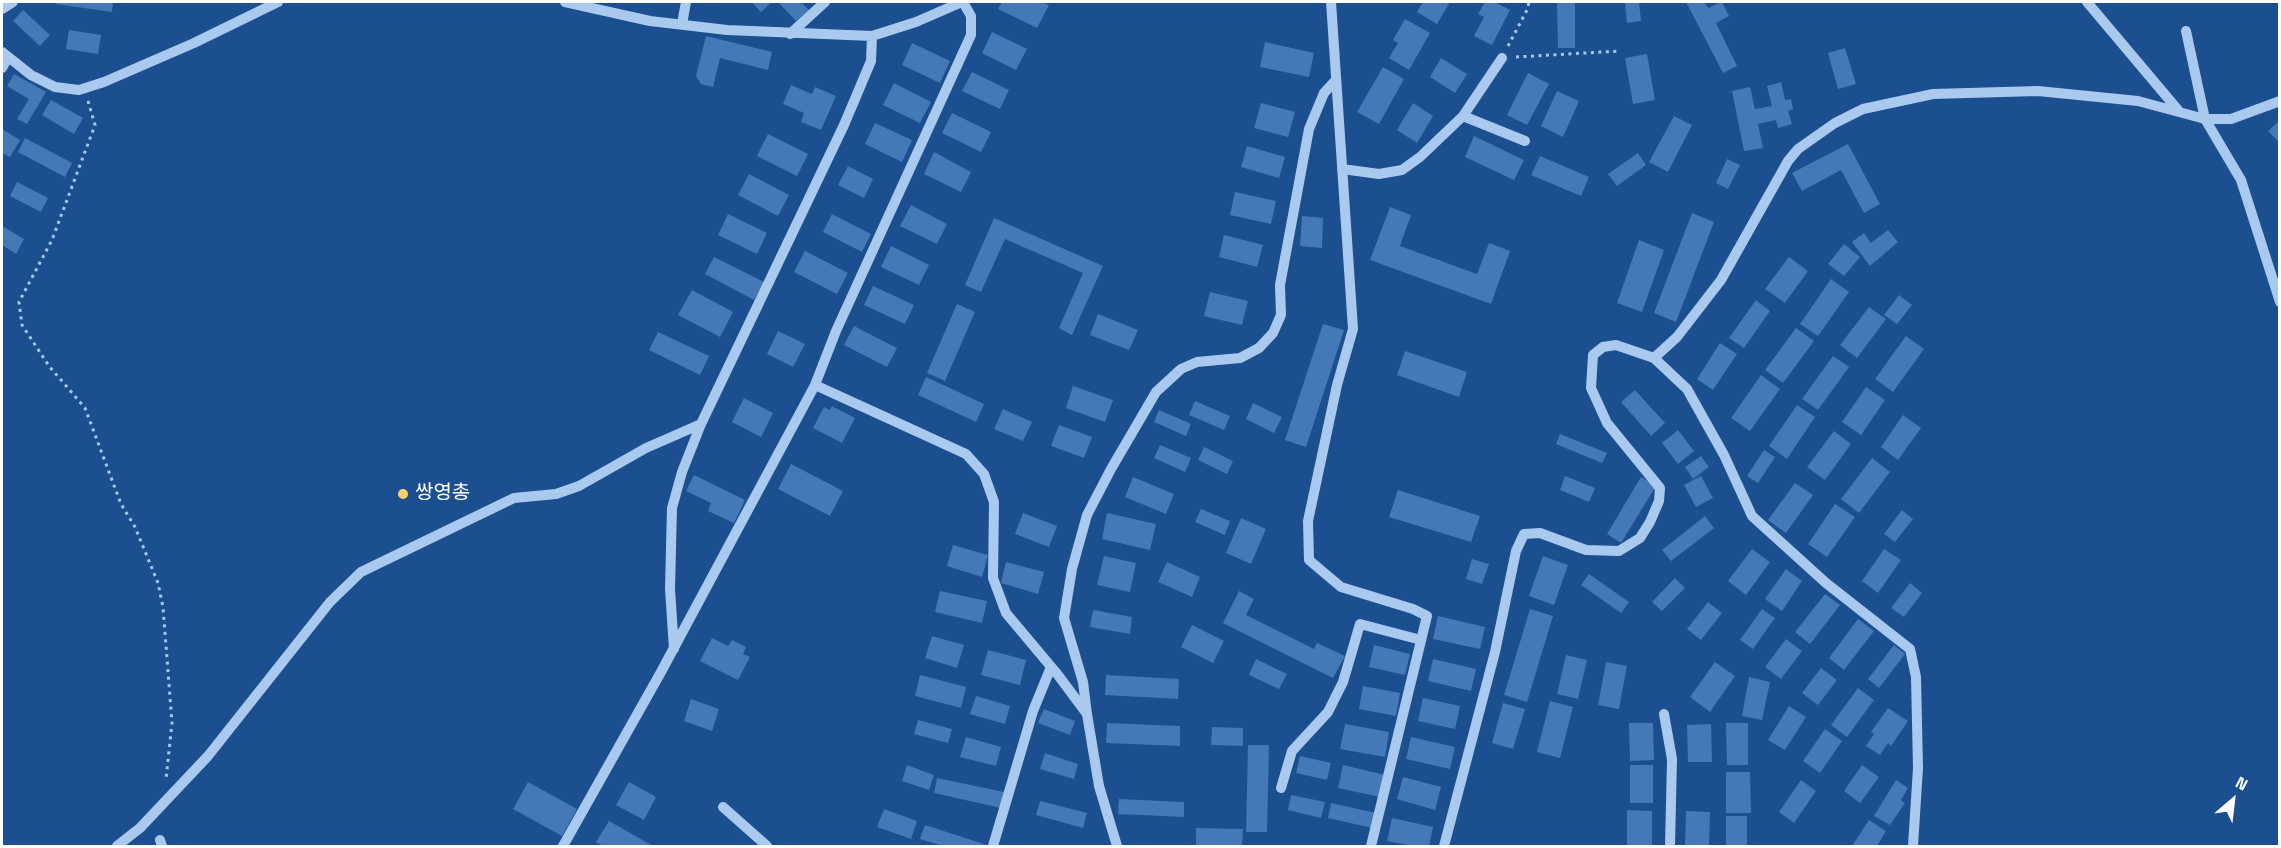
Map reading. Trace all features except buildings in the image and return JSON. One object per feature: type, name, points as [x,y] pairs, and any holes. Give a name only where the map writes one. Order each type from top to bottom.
[{"type":"street","points":[[2,9],[13,2]]},
{"type":"street","points":[[263,2],[277,2]]},
{"type":"street","points":[[2,68],[5,55],[31,75],[55,87],[79,90],[104,82],[194,43],[277,2]]},
{"type":"street","points":[[563,846],[674,649],[815,385],[836,332],[971,35],[971,16],[962,2],[916,22],[872,36],[790,34],[681,24],[602,6],[565,2]]},
{"type":"street","points":[[681,24],[686,2]]},
{"type":"street","points":[[790,34],[825,2]]},
{"type":"street","points":[[1331,2],[1353,329],[1337,385],[1308,520],[1309,560],[1341,587],[1427,616],[1371,846]]},
{"type":"street","points":[[2087,2],[2178,110]]},
{"type":"street","points":[[2186,31],[2205,120],[2241,180],[2280,302]]},
{"type":"street","points":[[674,649],[670,590],[672,508],[682,472],[701,424],[844,124],[871,61],[872,36]]},
{"type":"street","points":[[1342,169],[1379,174],[1402,170],[1443,138],[1463,116],[1502,58]]},
{"type":"street","points":[[1117,846],[1099,786],[1083,682],[1064,618],[1072,569],[1087,515],[1111,468],[1156,392],[1181,369],[1197,362],[1240,358],[1259,348],[1273,333],[1281,315],[1280,285],[1309,129],[1324,93],[1336,80]]},
{"type":"street","points":[[1654,358],[1677,337],[1721,280],[1788,160],[1798,149],[1835,123],[1854,114],[1933,94],[1995,91],[2038,91],[2116,99],[2178,110],[2205,120],[2231,118],[2280,101]]},
{"type":"street","points":[[1463,116],[1525,141]]},
{"type":"street","points":[[1444,846],[1495,652],[1513,561],[1524,534],[1540,533],[1586,550],[1620,551],[1640,538],[1659,501],[1660,488],[1606,423],[1591,388],[1593,355],[1603,347],[1625,347],[1654,358],[1687,389],[1752,516],[1826,583],[1890,630],[1910,649],[1916,678],[1917,768],[1913,846]]},
{"type":"street","points":[[815,385],[966,454],[984,474],[994,502],[993,578],[1006,613],[1087,714]]},
{"type":"street","points":[[117,846],[140,828],[208,756],[330,602],[361,572],[514,498],[556,494],[579,486],[646,448],[701,424]]},
{"type":"street","points":[[1281,788],[1292,751],[1328,712],[1343,682],[1360,624],[1421,640]]},
{"type":"street","points":[[993,846],[1033,711],[1051,667]]},
{"type":"street","points":[[1664,714],[1672,759],[1670,846]]},
{"type":"street","points":[[723,807],[767,846]]},
{"type":"path","points":[[1502,58],[1529,2]]},
{"type":"path","points":[[1502,58],[1620,51]]},
{"type":"path","points":[[79,90],[90,104],[95,125],[52,240],[19,302],[22,325],[50,366],[85,408],[121,504],[143,545],[158,583],[163,607],[172,723],[162,803]]},
{"type":"place","name":"쌍영총","points":[[403,494]]}]
